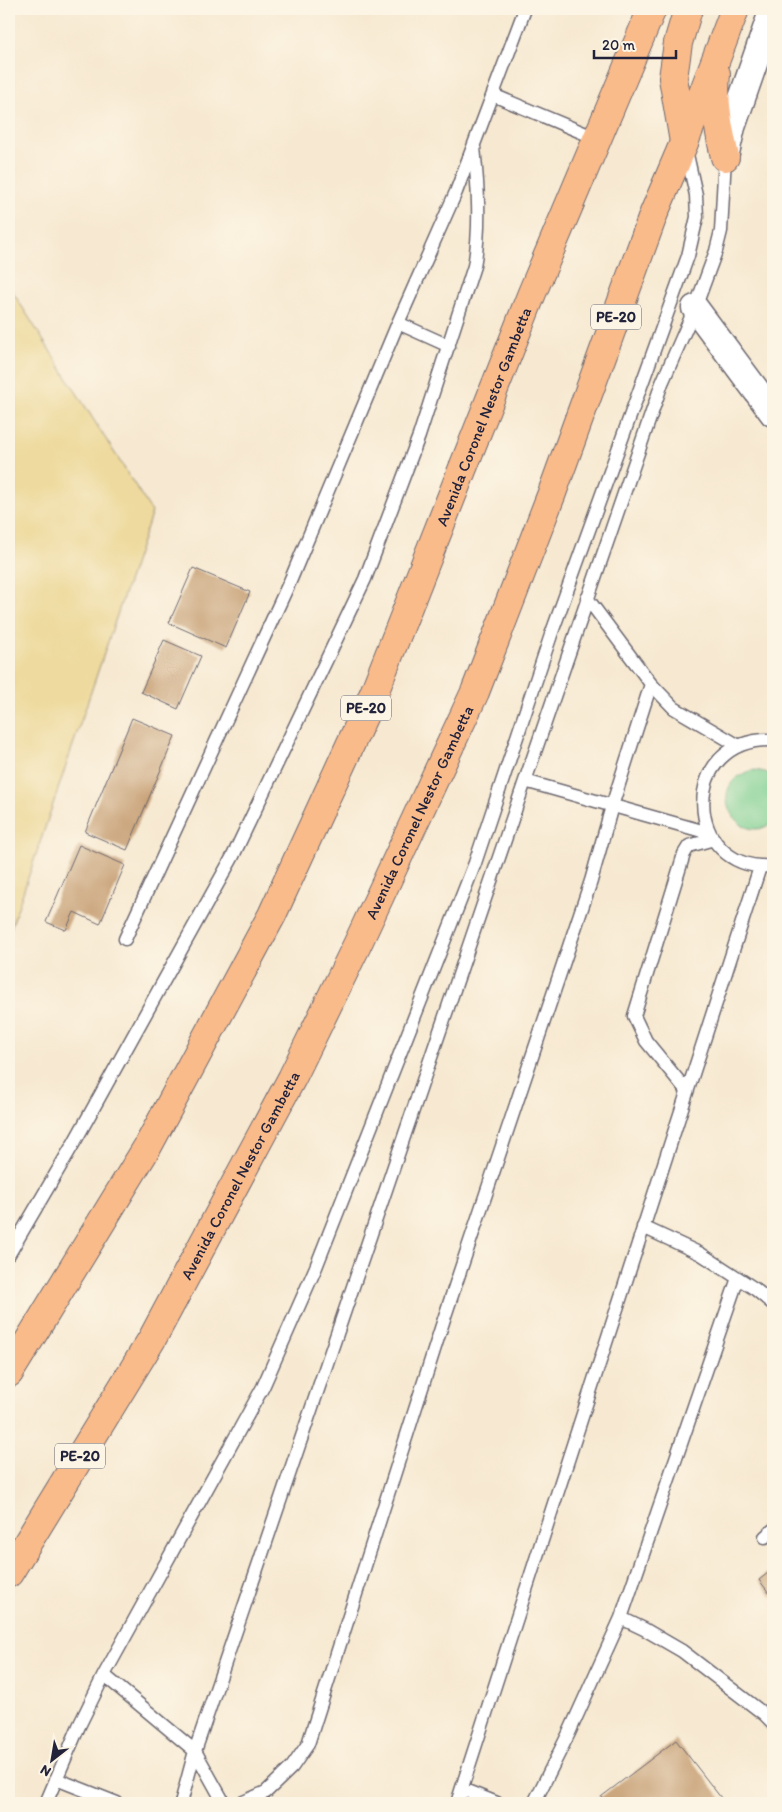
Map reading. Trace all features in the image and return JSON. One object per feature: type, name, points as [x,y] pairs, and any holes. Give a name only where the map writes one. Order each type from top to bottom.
[{"type":"highway","name":"Avenida Coronel Nestor Gambetta","points":[[9,1373],[148,1146],[272,915],[374,693],[532,293],[652,9]]},
{"type":"highway","points":[[684,143],[673,78],[678,43],[688,9]]},
{"type":"highway","name":"Avenida Coronel Nestor Gambetta","points":[[9,1573],[152,1339],[292,1078],[357,945],[475,692],[552,493],[654,213],[684,143],[735,9]]},
{"type":"highway","points":[[718,52],[714,88],[725,157]]},
{"type":"street","points":[[725,157],[732,127],[773,9]]},
{"type":"street","points":[[695,308],[773,413]]},
{"type":"lane","points":[[124,939],[291,578],[474,147],[525,9]]},
{"type":"lane","points":[[493,95],[598,139]]},
{"type":"lane","points":[[46,1803],[79,1726],[104,1675],[263,1387],[316,1267],[475,863],[554,626],[688,256],[697,217],[696,194],[684,143]]},
{"type":"lane","points":[[9,1254],[75,1141],[233,856],[365,579],[419,436],[474,266],[478,245],[478,181],[474,147]]},
{"type":"lane","points":[[182,1803],[195,1750],[524,781],[662,383],[695,308],[716,251],[721,231],[725,157]]},
{"type":"lane","points":[[398,323],[449,346]]},
{"type":"lane","points":[[587,598],[651,684],[674,708],[739,746]]},
{"type":"lane","points":[[240,1803],[266,1792],[292,1767],[308,1744],[444,1319],[591,881],[612,806],[651,684]]},
{"type":"lane","points":[[773,740],[758,740],[739,746],[722,757],[709,773],[703,793],[703,813],[712,836],[722,849],[739,861],[760,867],[773,866]]},
{"type":"lane","points":[[524,781],[712,836]]},
{"type":"lane","points":[[686,1091],[646,1041],[634,1016],[684,854],[689,846],[712,836]]},
{"type":"lane","points":[[457,1803],[760,867]]},
{"type":"lane","points":[[643,1227],[701,1254],[755,1289],[773,1304]]},
{"type":"lane","points":[[534,1803],[569,1733],[621,1618],[738,1278]]},
{"type":"lane","points":[[621,1618],[682,1650],[773,1723]]},
{"type":"lane","points":[[104,1675],[195,1750],[224,1803]]},
{"type":"lane","points":[[56,1779],[117,1803]]},
{"type":"lane","points":[[462,1789],[497,1803]]},
{"type":"green space","points":[[755,770],[773,776],[773,822],[760,829],[748,828],[737,821],[730,811],[727,799],[729,787],[738,777]]},
{"type":"sand","points":[[9,286],[152,512],[9,934]]},
{"type":"building","points":[[193,568],[250,592],[226,648],[169,623]]},
{"type":"building","points":[[164,640],[201,656],[178,709],[141,692]]},
{"type":"building","points":[[132,718],[175,736],[127,850],[85,832]]},
{"type":"building","points":[[79,845],[125,865],[100,924],[74,912],[66,930],[46,922]]},
{"type":"building","points":[[773,1569],[773,1598],[759,1580]]},
{"type":"building","points":[[676,1740],[725,1803],[593,1803]]}]
